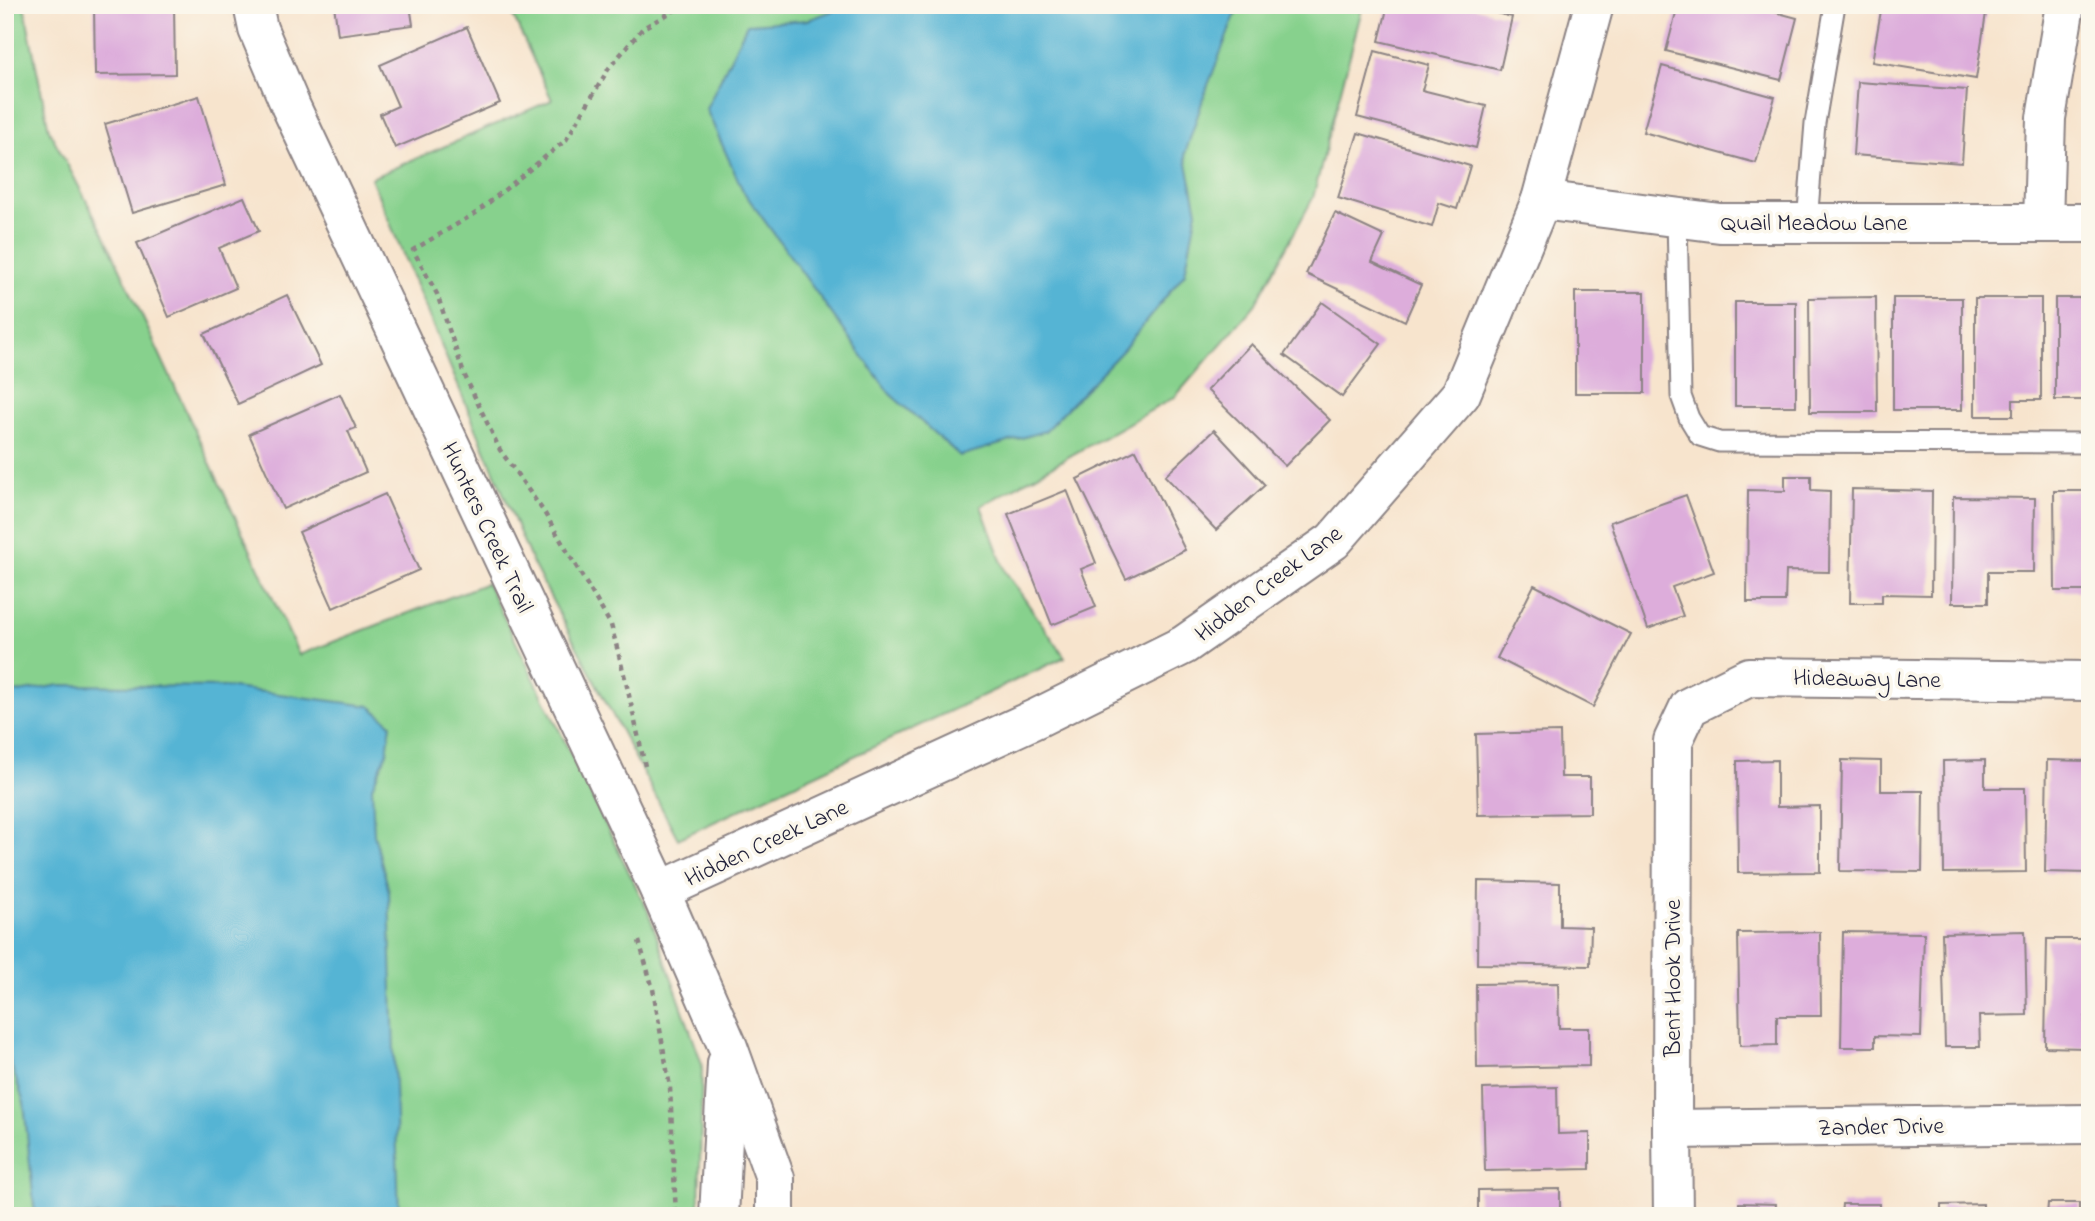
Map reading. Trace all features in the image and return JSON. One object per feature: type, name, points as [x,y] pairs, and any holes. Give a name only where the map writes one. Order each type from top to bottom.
[{"type":"street","name":"Hunters Creek Trail","points":[[253,5],[258,29],[291,107],[660,891],[727,1047],[775,1178],[775,1216]]},
{"type":"street","name":"Hidden Creek Lane","points":[[660,891],[1027,722],[1184,645],[1333,541],[1461,394],[1541,200],[1594,5]]},
{"type":"street","points":[[2043,223],[2046,118],[2065,5]]},
{"type":"street","name":"Quail Meadow Lane","points":[[1541,200],[1720,223],[2090,223]]},
{"type":"street","name":"Hideaway Lane","points":[[1673,741],[1689,707],[1749,677],[2090,681]]},
{"type":"street","name":"Bent Hook Drive","points":[[1673,741],[1673,1216]]},
{"type":"street","name":"Hunters Creek Trail","points":[[719,1216],[727,1047]]},
{"type":"street","name":"Zander Drive","points":[[1672,1129],[2090,1124]]},
{"type":"lane","points":[[1807,223],[1815,123],[1835,5]]},
{"type":"lane","points":[[1676,218],[1681,396],[1689,418],[1700,436],[1719,442],[2090,443]]},
{"type":"path","points":[[648,778],[611,625],[544,512],[500,450],[464,374],[437,294],[413,250],[476,213],[566,140],[609,68],[643,28],[684,5]]},
{"type":"path","points":[[638,940],[653,989],[670,1087],[676,1216]]},
{"type":"green space","points":[[5,5],[24,5],[49,130],[104,234],[299,655],[487,583],[648,911],[702,1064],[699,1216],[5,1216]]},
{"type":"green space","points":[[508,5],[1363,5],[1313,198],[1255,305],[1175,397],[981,506],[1005,571],[1065,657],[678,839],[532,562],[371,178],[552,100]]},
{"type":"water","points":[[848,5],[1239,5],[1185,154],[1197,211],[1185,273],[1123,350],[1045,431],[960,456],[890,394],[743,191],[706,109],[747,24],[808,20]]},
{"type":"water","points":[[61,685],[225,687],[370,706],[391,724],[387,753],[372,787],[374,834],[389,891],[399,1216],[35,1216],[24,1103],[5,1047],[5,694]]},
{"type":"building","points":[[94,5],[174,5],[175,74],[95,75]]},
{"type":"building","points":[[334,5],[410,5],[413,25],[338,35]]},
{"type":"building","points":[[1388,5],[1464,5],[1512,17],[1500,70],[1379,41]]},
{"type":"building","points":[[1678,5],[1748,5],[1797,18],[1781,80],[1666,51]]},
{"type":"building","points":[[1882,5],[1941,5],[1986,13],[1976,79],[1872,62]]},
{"type":"building","points":[[467,27],[500,103],[395,148],[380,114],[398,106],[380,65]]},
{"type":"building","points":[[1375,51],[1429,65],[1422,90],[1486,106],[1476,148],[1357,117]]},
{"type":"building","points":[[1662,66],[1775,97],[1756,163],[1643,132]]},
{"type":"building","points":[[1858,82],[1967,90],[1962,163],[1853,155]]},
{"type":"building","points":[[199,96],[226,185],[132,213],[105,124]]},
{"type":"building","points":[[1358,133],[1470,166],[1457,209],[1439,203],[1432,227],[1338,198]]},
{"type":"building","points":[[244,197],[259,231],[219,248],[236,288],[169,317],[137,243]]},
{"type":"building","points":[[1335,213],[1384,236],[1372,262],[1421,285],[1405,321],[1306,274]]},
{"type":"building","points":[[1575,292],[1645,292],[1645,393],[1575,393]]},
{"type":"building","points":[[287,295],[321,365],[238,404],[204,334]]},
{"type":"building","points":[[1876,297],[1877,412],[1810,412],[1809,298]]},
{"type":"building","points":[[1893,298],[1962,298],[1962,410],[1893,410]]},
{"type":"building","points":[[1975,298],[2041,298],[2041,400],[2013,400],[2013,416],[1975,416]]},
{"type":"building","points":[[2055,298],[2090,298],[2090,400],[2055,400]]},
{"type":"building","points":[[1322,302],[1381,344],[1342,397],[1284,355]]},
{"type":"building","points":[[1735,302],[1796,302],[1796,406],[1735,406]]},
{"type":"building","points":[[1251,344],[1330,420],[1285,466],[1207,390]]},
{"type":"building","points":[[340,394],[356,428],[348,431],[366,472],[283,509],[249,434]]},
{"type":"building","points":[[1214,430],[1265,485],[1216,530],[1165,476]]},
{"type":"building","points":[[1136,450],[1185,550],[1126,579],[1077,479]]},
{"type":"building","points":[[1785,476],[1811,476],[1811,490],[1830,491],[1829,572],[1786,571],[1785,602],[1747,602],[1748,490],[1785,491]]},
{"type":"building","points":[[1852,489],[1932,491],[1931,595],[1882,594],[1882,603],[1850,603]]},
{"type":"building","points":[[1067,490],[1096,563],[1081,569],[1096,607],[1052,625],[1008,514]]},
{"type":"building","points":[[2054,491],[2090,491],[2090,591],[2055,591]]},
{"type":"building","points":[[385,494],[419,570],[333,608],[299,532]]},
{"type":"building","points":[[1686,495],[1714,572],[1672,587],[1683,616],[1648,629],[1610,522]]},
{"type":"building","points":[[1953,497],[2035,498],[2034,572],[1988,572],[1988,603],[1952,603]]},
{"type":"building","points":[[1534,585],[1631,634],[1593,707],[1497,658]]},
{"type":"building","points":[[1560,732],[1561,777],[1590,777],[1590,813],[1478,815],[1476,734]]},
{"type":"building","points":[[1777,760],[1777,807],[1820,806],[1820,872],[1738,873],[1737,761]]},
{"type":"building","points":[[1842,760],[1881,761],[1881,791],[1923,791],[1922,872],[1840,871]]},
{"type":"building","points":[[1985,760],[1985,788],[2025,788],[2026,872],[1944,873],[1943,761]]},
{"type":"building","points":[[2047,760],[2086,761],[2085,792],[2090,792],[2090,873],[2045,872]]},
{"type":"building","points":[[1478,881],[1560,883],[1560,926],[1591,927],[1590,966],[1477,964]]},
{"type":"building","points":[[2025,931],[2027,1015],[1979,1016],[1980,1047],[1945,1047],[1942,933]]},
{"type":"building","points":[[1820,932],[1821,1016],[1777,1016],[1777,1045],[1740,1046],[1738,933]]},
{"type":"building","points":[[1843,932],[1924,933],[1921,1037],[1875,1036],[1875,1047],[1841,1047]]},
{"type":"building","points":[[2047,939],[2090,939],[2090,1017],[2085,1017],[2084,1048],[2045,1047]]},
{"type":"building","points":[[1558,983],[1559,1028],[1589,1028],[1589,1066],[1477,1068],[1476,984]]},
{"type":"building","points":[[1557,1087],[1558,1134],[1590,1133],[1590,1169],[1485,1171],[1483,1089]]},
{"type":"building","points":[[1560,1189],[1560,1216],[1478,1216],[1478,1190]]},
{"type":"building","points":[[1739,1203],[1776,1204],[1775,1216],[1739,1216]]},
{"type":"building","points":[[2048,1203],[2079,1203],[2079,1216],[2047,1216]]},
{"type":"building","points":[[1842,1204],[1879,1204],[1879,1216],[1841,1216]]},
{"type":"building","points":[[1983,1204],[1983,1216],[1941,1216],[1941,1205]]},
{"type":"waterway","points":[[5,548],[8,570],[7,692],[11,705]]}]
